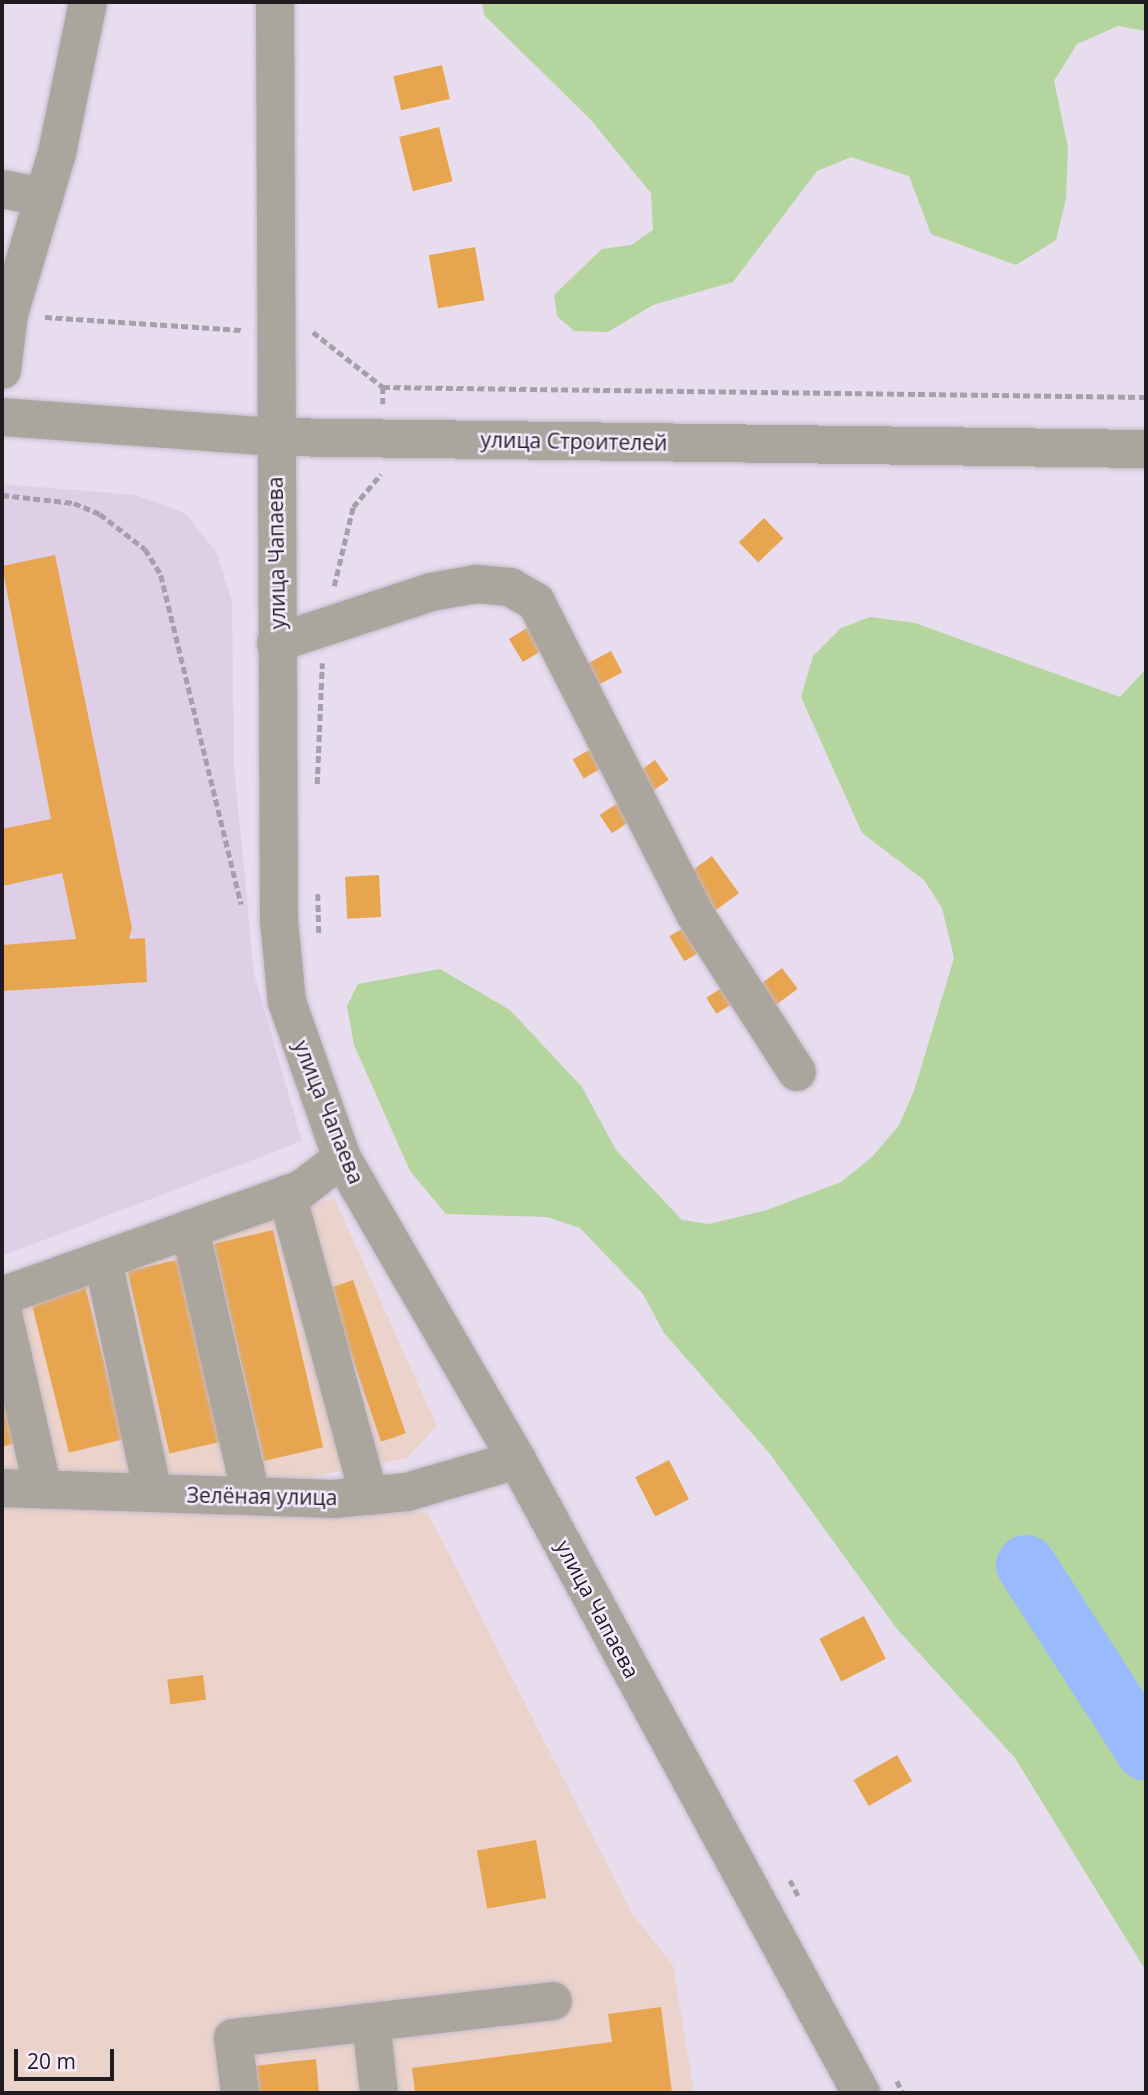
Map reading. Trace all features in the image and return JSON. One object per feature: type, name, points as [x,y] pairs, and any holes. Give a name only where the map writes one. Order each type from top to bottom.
[{"type":"street","points":[[2,370],[9,314],[44,197],[88,2]]},
{"type":"street","name":"улица Чапаева","points":[[275,2],[274,437],[279,921],[287,1002],[342,1158],[517,1460],[861,2093]]},
{"type":"street","points":[[2,189],[44,197]]},
{"type":"street","name":"улица Строителей","points":[[2,417],[274,437],[1146,449]]},
{"type":"street","points":[[276,643],[323,630],[431,592],[476,584],[510,587],[536,602],[695,914],[797,1072]]},
{"type":"street","points":[[2,1296],[287,1194],[342,1158]]},
{"type":"street","points":[[287,1194],[369,1496]]},
{"type":"street","points":[[190,1229],[251,1496]]},
{"type":"street","points":[[103,1260],[153,1493]]},
{"type":"street","points":[[2,1309],[43,1489]]},
{"type":"street","name":"Зелёная улица","points":[[2,1488],[251,1496],[369,1496],[407,1492],[517,1460]]},
{"type":"street","points":[[240,2093],[233,2038],[553,2001]]},
{"type":"street","points":[[371,2022],[379,2093]]},
{"type":"path","points":[[9,314],[275,333],[313,332],[383,387],[1146,397]]},
{"type":"path","points":[[317,790],[323,630],[353,506],[384,471]]},
{"type":"path","points":[[318,884],[320,938]]},
{"type":"path","points":[[786,1874],[806,1910]]},
{"type":"path","points":[[890,2069],[903,2093]]},
{"type":"shaded area","points":[[2,484],[136,495],[185,513],[217,553],[232,602],[234,764],[254,974],[302,1141],[2,1256]]},
{"type":"shaded area","points":[[334,1198],[437,1426],[407,1458],[285,1482],[2,1474],[2,1310]]},
{"type":"shaded area","points":[[119,1499],[428,1513],[633,1915],[673,1965],[694,2093],[2,2093],[2,1502]]},
{"type":"green space","points":[[482,2],[1146,2],[1146,31],[1118,26],[1077,44],[1054,81],[1068,147],[1066,199],[1056,240],[1016,265],[931,234],[909,176],[851,157],[817,171],[733,282],[653,305],[608,332],[574,331],[557,316],[554,295],[602,249],[631,245],[653,230],[651,193],[590,119],[484,15]]},
{"type":"green space","points":[[870,617],[915,623],[1120,697],[1146,669],[1146,1971],[1015,1758],[897,1629],[770,1454],[664,1333],[643,1294],[580,1228],[547,1217],[446,1214],[410,1171],[354,1045],[347,1006],[358,984],[440,969],[510,1010],[582,1087],[616,1150],[682,1220],[709,1224],[767,1210],[841,1182],[872,1157],[899,1125],[914,1091],[954,958],[942,908],[924,880],[862,833],[801,697],[813,656],[841,628]]},
{"type":"building","points":[[442,65],[450,99],[401,110],[393,76]]},
{"type":"building","points":[[439,127],[453,181],[413,191],[399,137]]},
{"type":"building","points":[[475,247],[484,300],[438,308],[429,255]]},
{"type":"building","points":[[764,518],[783,538],[758,562],[739,542]]},
{"type":"building","points":[[55,555],[132,928],[129,939],[145,938],[147,982],[2,991],[2,945],[76,939],[62,873],[2,886],[2,829],[51,819],[2,566]]},
{"type":"building","points":[[532,625],[546,648],[523,662],[509,639]]},
{"type":"building","points":[[611,651],[622,672],[593,688],[582,666]]},
{"type":"building","points":[[596,746],[607,765],[584,779],[573,760]]},
{"type":"building","points":[[655,760],[669,780],[650,793],[636,773]]},
{"type":"building","points":[[622,800],[634,818],[612,833],[600,815]]},
{"type":"building","points":[[712,856],[739,893],[714,911],[687,874]]},
{"type":"building","points":[[379,875],[381,917],[347,919],[345,877]]},
{"type":"building","points":[[690,924],[705,949],[684,961],[669,936]]},
{"type":"building","points":[[782,968],[798,989],[775,1006],[760,985]]},
{"type":"building","points":[[725,986],[735,1002],[716,1014],[706,998]]},
{"type":"building","points":[[273,1230],[323,1447],[264,1461],[214,1244]]},
{"type":"building","points":[[181,1259],[223,1441],[169,1454],[127,1271]]},
{"type":"building","points":[[353,1280],[406,1433],[381,1442],[328,1288]]},
{"type":"building","points":[[85,1286],[123,1439],[69,1453],[31,1300]]},
{"type":"building","points":[[2,1396],[15,1443],[2,1447]]},
{"type":"building","points":[[669,1460],[689,1499],[655,1516],[635,1477]]},
{"type":"building","points":[[864,1616],[886,1659],[841,1681],[819,1639]]},
{"type":"building","points":[[203,1675],[206,1700],[170,1704],[167,1679]]},
{"type":"building","points":[[897,1755],[912,1781],[869,1806],[854,1780]]},
{"type":"building","points":[[536,1840],[546,1898],[487,1909],[477,1850]]},
{"type":"building","points":[[661,2007],[672,2093],[415,2093],[412,2068],[612,2042],[608,2014]]},
{"type":"building","points":[[316,2059],[319,2093],[248,2093],[245,2067]]},
{"type":"waterway","points":[[1026,1565],[1146,1751]]}]
